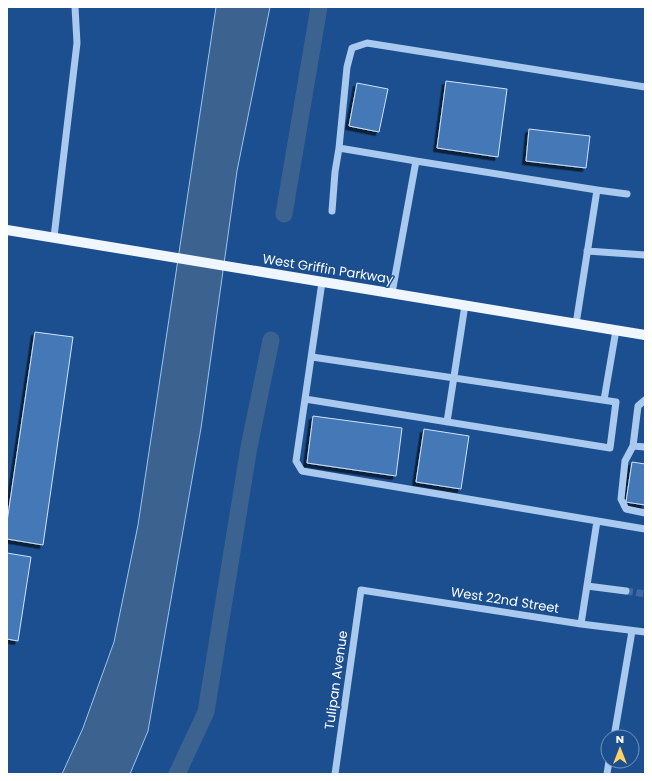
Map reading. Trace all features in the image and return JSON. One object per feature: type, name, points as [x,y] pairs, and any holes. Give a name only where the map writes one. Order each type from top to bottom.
[{"type":"main road","name":"West Griffin Parkway","points":[[7,230],[645,335]]},
{"type":"street","points":[[54,237],[77,43],[75,7]]},
{"type":"street","points":[[332,211],[347,67],[352,48],[367,43],[645,87]]},
{"type":"street","points":[[339,148],[627,194]]},
{"type":"street","points":[[392,293],[416,161]]},
{"type":"street","points":[[576,324],[597,190]]},
{"type":"street","points":[[587,251],[645,255]]},
{"type":"street","points":[[322,282],[296,461],[302,471],[645,529]]},
{"type":"street","points":[[448,422],[453,378],[465,305]]},
{"type":"street","points":[[604,400],[616,330]]},
{"type":"street","points":[[306,399],[610,448],[616,402],[312,356]]},
{"type":"street","points":[[645,400],[638,406],[633,446],[625,461],[621,499],[626,509],[645,513]]},
{"type":"street","points":[[633,446],[645,447]]},
{"type":"street","points":[[580,624],[597,521]]},
{"type":"street","points":[[587,586],[626,591]]},
{"type":"street","name":"West 22nd Street","points":[[361,590],[580,624],[645,632]]},
{"type":"street","name":"Tulipan Avenue","points":[[335,774],[361,590]]},
{"type":"street","points":[[615,729],[632,630]]},
{"type":"water","points":[[216,7],[270,7],[237,171],[201,428],[148,731],[130,774],[62,774],[83,728],[114,642],[138,525]]},
{"type":"building","points":[[446,81],[507,89],[498,157],[437,148]]},
{"type":"building","points":[[357,83],[388,89],[379,132],[349,126]]},
{"type":"building","points":[[529,129],[590,136],[586,168],[526,161]]},
{"type":"building","points":[[35,332],[73,337],[43,545],[7,539],[7,522]]},
{"type":"building","points":[[313,416],[402,428],[396,476],[307,463]]},
{"type":"building","points":[[424,429],[469,436],[461,489],[416,482]]},
{"type":"building","points":[[632,462],[645,464],[645,505],[626,502]]},
{"type":"building","points":[[7,553],[31,557],[18,641],[7,639]]},
{"type":"waterway","points":[[284,214],[319,7]]},
{"type":"waterway","points":[[177,774],[206,712],[249,447],[271,340]]},
{"type":"tunnel","points":[[626,591],[645,594]]}]
